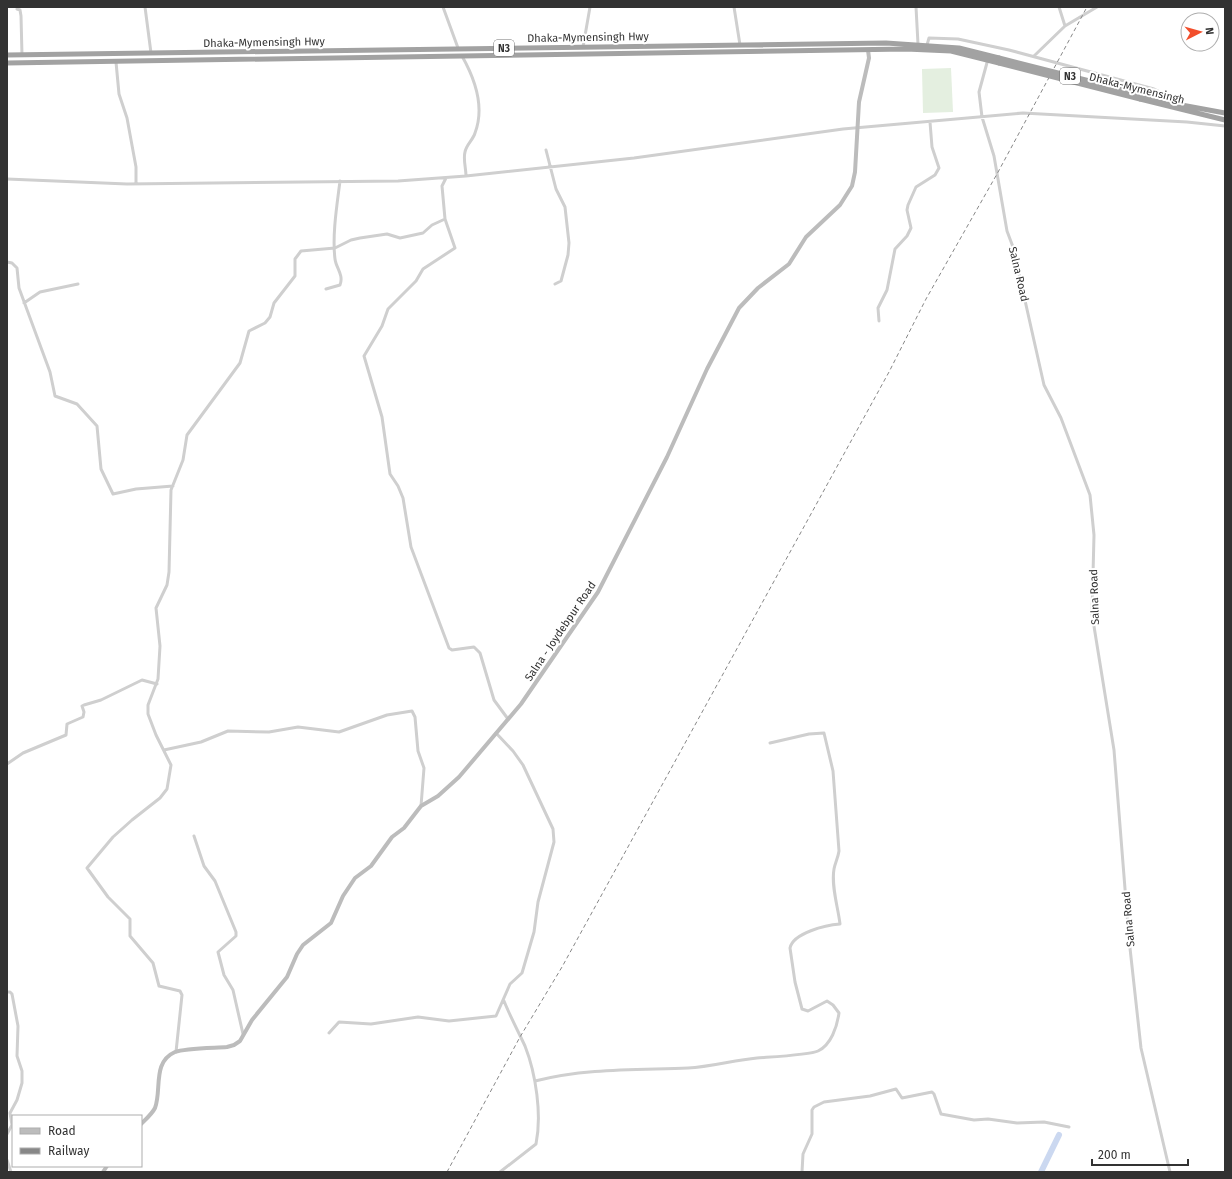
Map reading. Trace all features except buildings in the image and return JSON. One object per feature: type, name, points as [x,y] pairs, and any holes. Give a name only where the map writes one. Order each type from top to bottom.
[{"type":"highway","name":"Dhaka-Mymensingh Hwy","points":[[7,55],[886,43],[959,48],[999,60]]},
{"type":"highway","name":"Dhaka-Mymensingh Hwy","points":[[7,63],[906,49],[951,52],[999,60]]},
{"type":"highway","name":"Dhaka-Mymensingh","points":[[999,60],[1225,120]]},
{"type":"highway","name":"Dhaka-Mymensingh","points":[[1140,97],[1225,113]]},
{"type":"main road","name":"Salna - Joydebpur Road","points":[[176,1052],[234,1045],[240,1041],[243,1034],[272,994],[287,977],[297,954],[303,945],[331,923],[338,905],[355,878],[371,866],[392,837],[404,828],[421,806],[438,796],[459,777],[508,719],[548,666],[610,570],[667,457],[707,369],[740,308],[758,288],[789,264],[806,237],[840,205],[848,194],[852,186],[855,172],[856,128],[861,85],[869,58],[868,50]]},
{"type":"main road","points":[[142,1123],[155,1108],[159,1094],[159,1073],[162,1065],[176,1052]]},
{"type":"street","points":[[145,7],[151,53]]},
{"type":"street","points":[[443,7],[458,49]]},
{"type":"street","points":[[583,47],[590,7]]},
{"type":"street","points":[[734,7],[740,45]]},
{"type":"street","points":[[916,7],[918,44]]},
{"type":"street","points":[[1059,7],[1065,26]]},
{"type":"street","points":[[1034,56],[1065,26],[1097,7]]},
{"type":"street","points":[[17,9],[20,10],[21,16],[22,55]]},
{"type":"street","points":[[927,45],[927,40],[931,37],[958,39],[1034,56],[1057,64],[1154,88],[1172,98],[1176,104]]},
{"type":"street","points":[[462,56],[475,84],[479,112],[475,136],[464,153],[466,176]]},
{"type":"street","name":"Salna Road","points":[[988,59],[979,92],[982,117],[994,156],[1006,231],[1013,247],[1044,385],[1062,418],[1090,494],[1094,535],[1092,614],[1114,750],[1129,939],[1141,1048],[1170,1172]]},
{"type":"street","points":[[116,62],[119,94],[127,118],[136,167],[136,184]]},
{"type":"street","points":[[7,180],[136,184],[398,181],[446,178],[641,157],[844,129],[1023,114],[1187,122],[1225,126]]},
{"type":"street","points":[[879,321],[878,308],[887,290],[895,249],[907,236],[910,228],[907,210],[908,205],[916,187],[935,175],[939,168],[931,140],[930,122]]},
{"type":"street","points":[[546,150],[556,189],[565,207],[569,243],[568,255],[561,281],[555,284]]},
{"type":"street","points":[[446,178],[442,186],[445,219],[455,248],[423,269],[416,281],[388,309],[382,326],[364,356],[382,417],[390,474],[401,492],[411,547],[428,596],[449,648],[452,650],[474,647],[480,653],[494,700],[508,719]]},
{"type":"street","points":[[326,290],[340,285],[341,282],[340,272],[335,260],[335,216],[340,182]]},
{"type":"street","points":[[176,1052],[182,995],[180,991],[158,986],[153,963],[130,936],[130,919],[108,897],[87,868],[113,837],[165,793],[171,765],[156,735],[148,714],[148,705],[157,684],[160,646],[156,608],[167,585],[169,572],[170,505],[172,486],[183,460],[187,435],[240,363],[249,331],[265,323],[270,317],[274,303],[295,276],[295,258],[298,254],[308,249],[335,248],[351,240],[360,238],[387,234],[400,238],[423,233],[432,225],[445,219]]},
{"type":"street","points":[[7,262],[12,263],[17,268],[19,288],[50,372],[55,396],[77,404],[97,426],[101,469],[113,494],[136,489],[172,486]]},
{"type":"street","points":[[24,303],[40,292],[78,284]]},
{"type":"street","points":[[7,764],[24,753],[66,735],[67,724],[83,717],[84,712],[82,706],[101,700],[142,680],[157,684]]},
{"type":"street","points":[[164,750],[201,742],[228,731],[269,732],[298,727],[339,732],[387,715],[412,711],[415,717],[418,751],[424,768],[421,806]]},
{"type":"street","points":[[329,1032],[339,1022],[370,1024],[418,1017],[449,1022],[496,1016],[504,1001],[510,984],[522,973],[534,932],[535,917],[554,842],[553,830],[523,765],[513,751],[496,733]]},
{"type":"street","points":[[535,1081],[570,1074],[620,1069],[689,1068],[738,1060],[817,1052],[828,1044],[838,1022],[839,1013],[830,1003],[826,1001],[808,1011],[802,1009],[795,982],[790,948],[791,943],[795,938],[825,925],[840,924],[834,882],[834,868],[837,863],[838,851],[832,771],[824,733],[809,734],[770,743]]},
{"type":"street","points":[[194,836],[204,866],[214,881],[236,932],[236,936],[218,952],[224,974],[233,990],[243,1034]]},
{"type":"street","points":[[7,992],[12,994],[18,1026],[17,1056],[22,1071],[22,1083],[17,1100],[11,1108],[7,1110]]},
{"type":"street","points":[[500,1172],[536,1144],[538,1110],[535,1081],[525,1048],[504,1001]]},
{"type":"street","points":[[802,1172],[803,1154],[812,1134],[812,1110],[814,1107],[824,1102],[870,1096],[896,1089],[902,1098],[932,1092],[941,1114],[974,1120],[988,1119],[1017,1123],[1044,1122],[1069,1127]]},
{"type":"street","points":[[7,1134],[12,1125],[10,1113],[11,1108]]},
{"type":"street","points":[[7,1160],[11,1172]]},
{"type":"green space","points":[[951,68],[953,112],[923,113],[922,69]]},
{"type":"waterway","points":[[1041,1172],[1059,1135]]},
{"type":"railway","points":[[447,1172],[520,1037],[562,967],[889,372],[926,299],[997,174],[1087,7]]}]
